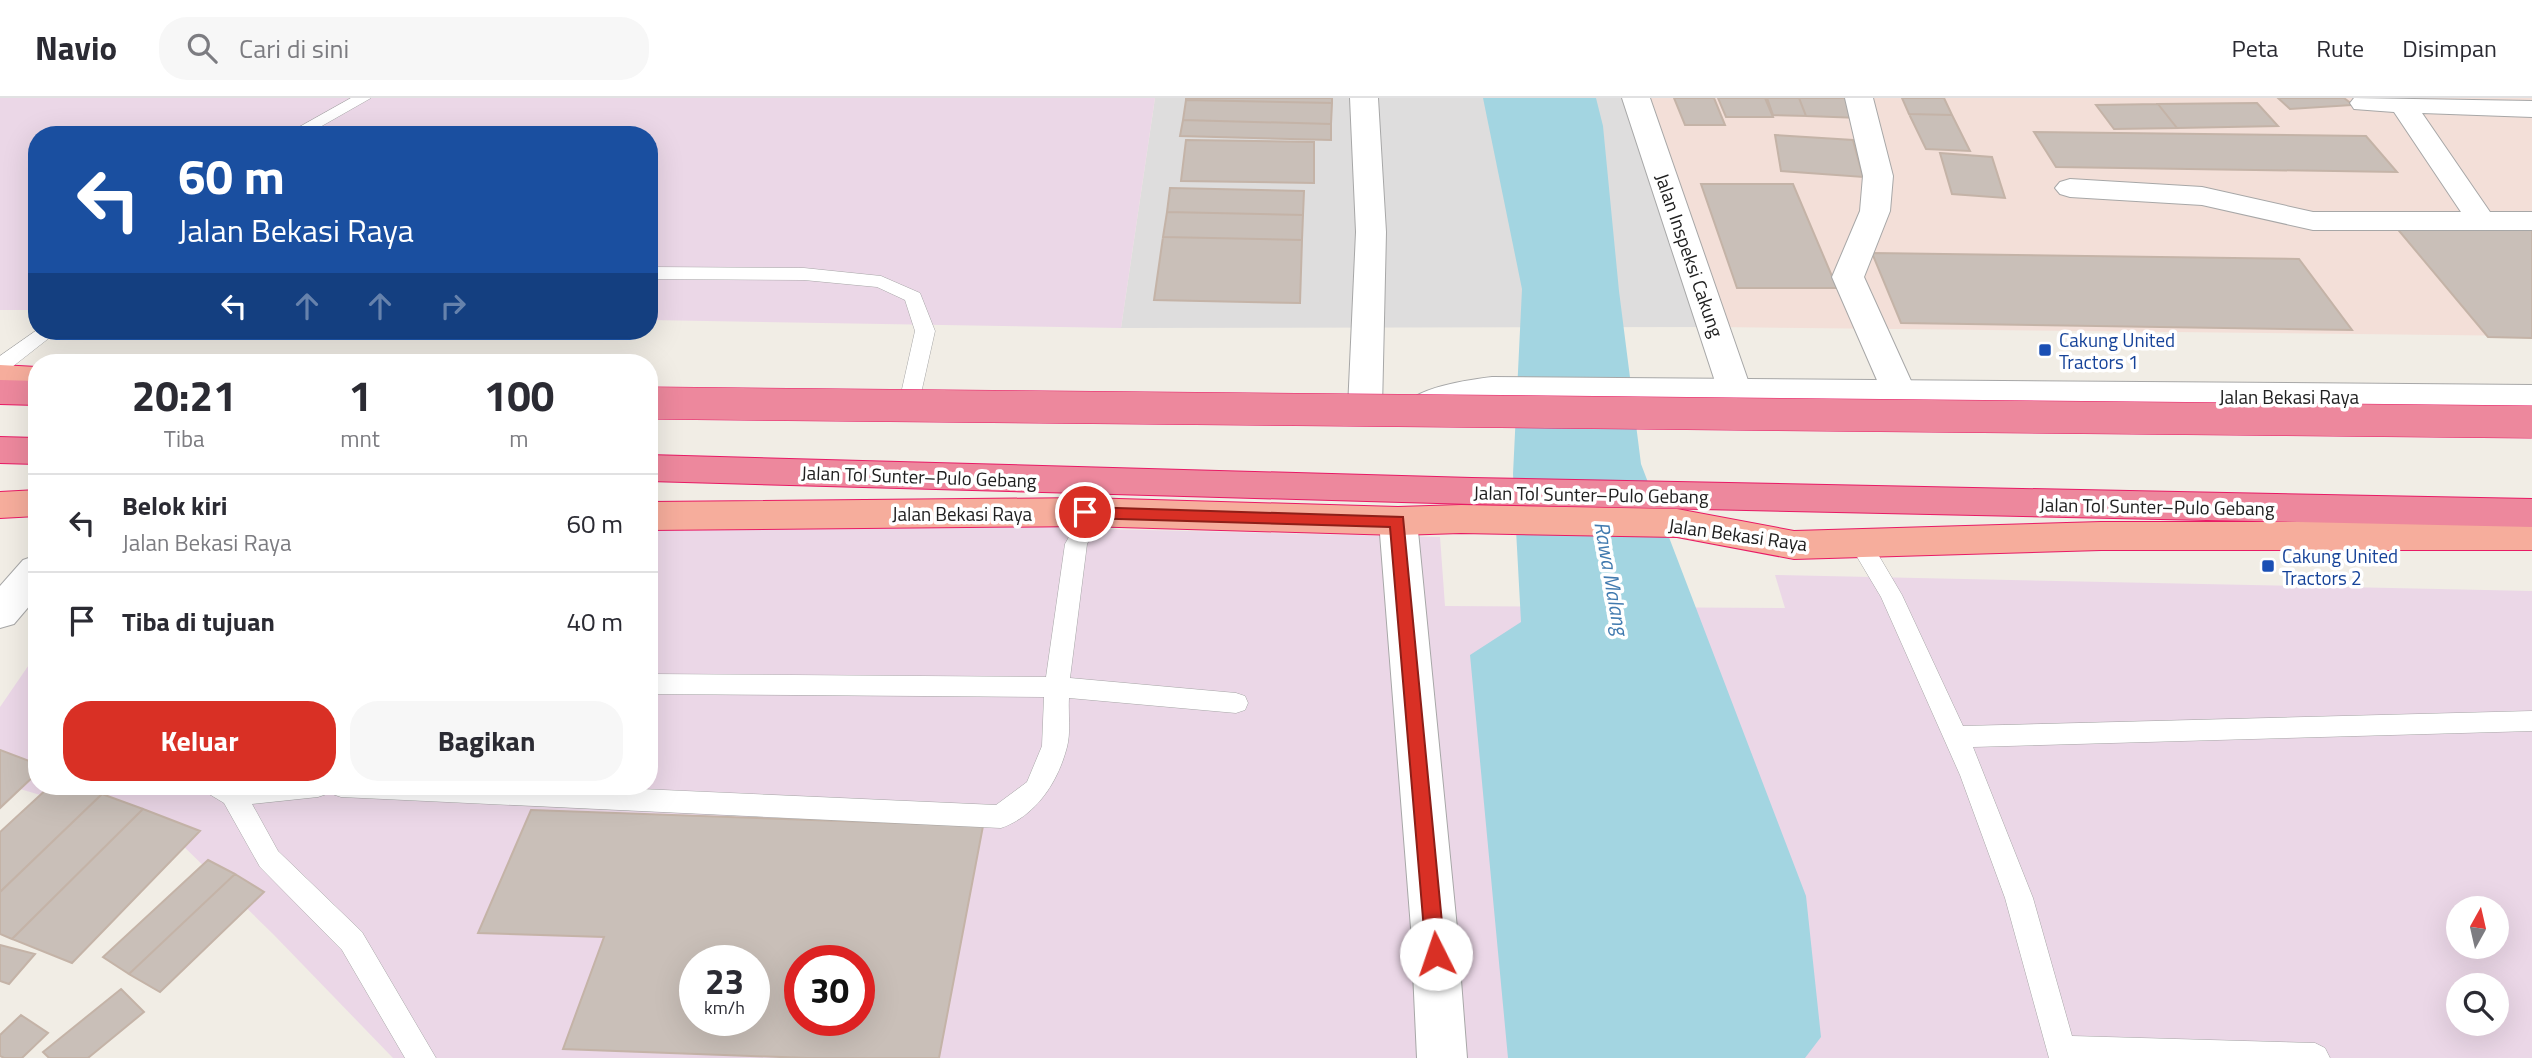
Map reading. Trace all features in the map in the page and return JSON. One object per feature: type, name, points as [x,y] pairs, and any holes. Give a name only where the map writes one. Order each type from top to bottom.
[{"type":"highway","points":[[0,376],[28,378]]},
{"type":"highway","points":[[0,392],[28,393]]},
{"type":"highway","name":"Jalan Bekasi Raya","points":[[658,392],[1418,409],[1492,399],[1664,400],[2532,428]]},
{"type":"highway","points":[[658,403],[2532,422]]},
{"type":"highway","points":[[0,450],[28,451]]},
{"type":"highway","name":"Jalan Tol Sunter–Pulo Gebang","points":[[658,468],[1499,492],[2532,513]]},
{"type":"highway","points":[[2293,508],[2532,493]]},
{"type":"highway","points":[[0,505],[28,503]]},
{"type":"highway","name":"Jalan Bekasi Raya","points":[[658,516],[1081,528],[1461,519],[1677,523],[1794,545],[2101,536],[2532,536]]},
{"type":"street","points":[[1364,98],[1371,232],[1365,408]]},
{"type":"street","name":"Jalan Inspeksi Cakung","points":[[1636,98],[1739,402]]},
{"type":"street","points":[[1858,98],[1878,176],[1875,211],[1848,277],[1900,394]]},
{"type":"street","points":[[2364,103],[2532,109]]},
{"type":"street","points":[[2401,103],[2481,220]]},
{"type":"street","points":[[2070,188],[2202,195],[2313,221],[2532,221]]},
{"type":"street","name":"Jalan Bekasi Raya","points":[[1739,402],[1900,394],[2532,397]]},
{"type":"street","points":[[1398,521],[1434,928],[1442,1058]]},
{"type":"street","points":[[0,613],[28,580]]},
{"type":"lane","points":[[310,126],[363,98]]},
{"type":"lane","points":[[658,273],[804,274],[881,282],[913,297],[925,331],[910,398]]},
{"type":"lane","points":[[0,366],[36,340]]},
{"type":"lane","points":[[533,795],[1001,817],[1037,789],[1055,746],[1057,687],[1081,528]]},
{"type":"lane","points":[[1861,545],[1891,595],[1958,737],[2019,898],[2062,1054],[2315,1058]]},
{"type":"lane","points":[[658,684],[1057,687],[1236,703]]},
{"type":"lane","points":[[1958,737],[2532,721]]},
{"type":"lane","points":[[228,795],[269,859],[352,941],[421,1058]]},
{"type":"shaded area","points":[[0,98],[1155,98],[1121,328],[658,320],[658,126],[28,126],[28,310],[0,310]]},
{"type":"shaded area","points":[[1155,98],[1648,98],[1716,327],[1121,328]]},
{"type":"shaded area","points":[[1648,98],[2532,98],[2532,336],[1716,327]]},
{"type":"shaded area","points":[[658,518],[1041,525],[1062,528],[1440,537],[1445,606],[1785,608],[1775,575],[2532,591],[2532,1058],[393,1058],[171,834],[40,795],[658,795]]},
{"type":"shaded area","points":[[28,666],[28,791],[0,783],[0,707]]},
{"type":"water","name":"Rawa Malang","points":[[1483,98],[1596,98],[1603,126],[1619,291],[1641,464],[1806,896],[1821,1037],[1805,1058],[1508,1058],[1470,655],[1521,622],[1513,474],[1522,289]]},
{"type":"building","points":[[1332,98],[1332,103],[1186,100]]},
{"type":"building","points":[[1674,98],[1714,98],[1725,125],[1685,125]]},
{"type":"building","points":[[1718,98],[1765,98],[1773,117],[1726,117]]},
{"type":"building","points":[[1767,98],[1799,98],[1806,116],[1773,115]]},
{"type":"building","points":[[1799,98],[1852,98],[1860,118],[1806,116]]},
{"type":"building","points":[[1902,98],[1944,98],[1952,115],[1909,114]]},
{"type":"building","points":[[2278,98],[2344,98],[2353,105],[2290,109]]},
{"type":"building","points":[[1186,100],[1332,103],[1331,124],[1183,120]]},
{"type":"building","points":[[2257,103],[2278,126],[2177,128],[2158,104]]},
{"type":"building","points":[[2158,104],[2177,128],[2114,129],[2096,105]]},
{"type":"building","points":[[1909,114],[1952,115],[1970,151],[1926,149]]},
{"type":"building","points":[[1183,120],[1331,124],[1331,140],[1180,136]]},
{"type":"building","points":[[2034,132],[2366,136],[2397,172],[2056,167]]},
{"type":"building","points":[[1775,135],[1853,140],[1863,177],[1781,171]]},
{"type":"building","points":[[1186,140],[1314,142],[1314,183],[1181,181]]},
{"type":"building","points":[[1940,153],[1992,157],[2005,198],[1952,194]]},
{"type":"building","points":[[1701,184],[1793,184],[1837,288],[1737,288]]},
{"type":"building","points":[[1170,188],[1304,191],[1303,215],[1167,212]]},
{"type":"building","points":[[1167,212],[1303,215],[1302,240],[1163,237]]},
{"type":"building","points":[[2395,226],[2532,227],[2532,338],[2488,337]]},
{"type":"building","points":[[1163,237],[1302,240],[1300,303],[1154,300]]},
{"type":"building","points":[[1872,253],[2299,259],[2352,330],[1901,323]]},
{"type":"building","points":[[0,750],[28,761],[28,782],[0,808]]},
{"type":"building","points":[[40,795],[101,795],[0,892],[0,832]]},
{"type":"building","points":[[101,795],[143,809],[12,939],[0,934],[0,892]]},
{"type":"building","points":[[143,809],[200,831],[72,963],[12,939]]},
{"type":"building","points":[[531,810],[983,826],[939,1058],[807,1058],[563,1049],[604,937],[478,933]]},
{"type":"building","points":[[208,860],[235,874],[129,974],[103,957]]},
{"type":"building","points":[[235,874],[264,892],[160,992],[129,974]]},
{"type":"building","points":[[0,945],[35,954],[9,984],[0,981]]},
{"type":"building","points":[[121,989],[144,1012],[88,1058],[49,1058],[43,1052]]},
{"type":"building","points":[[21,1015],[48,1033],[22,1058],[4,1058],[0,1056],[0,1035]]},
{"type":"place","name":"Cakung United Tractors 1","points":[[2045,350]]},
{"type":"place","name":"Cakung United Tractors 2","points":[[2268,566]]},
{"type":"route","points":[[1085,512],[1398,521],[1436,954]]}]
